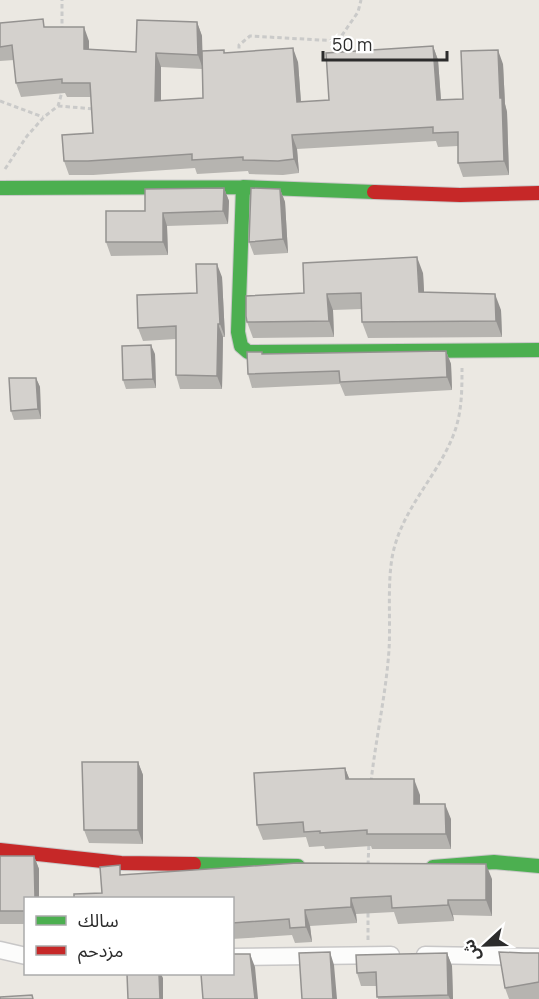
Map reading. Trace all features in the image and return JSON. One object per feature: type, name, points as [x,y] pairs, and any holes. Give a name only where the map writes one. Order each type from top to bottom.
[{"type":"street","points":[[0,188],[243,187],[460,195],[539,193]]},
{"type":"street","points":[[243,187],[238,332],[242,349],[248,352],[539,350]]},
{"type":"street","points":[[0,850],[121,863],[310,866]]},
{"type":"street","points":[[419,867],[494,862],[539,866]]},
{"type":"street","points":[[0,950],[24,956]]},
{"type":"street","points":[[234,957],[367,954],[539,957]]},
{"type":"path","points":[[62,0],[62,33]]},
{"type":"path","points":[[239,56],[239,45],[250,36],[339,41],[358,12],[361,0]]},
{"type":"path","points":[[0,178],[15,152],[44,117],[58,106],[62,97],[62,88]]},
{"type":"path","points":[[0,100],[44,117]]},
{"type":"path","points":[[58,106],[73,109],[97,109]]},
{"type":"path","points":[[371,792],[376,735],[389,651],[391,568],[394,546],[413,503],[446,452],[454,434],[462,391],[462,350]]},
{"type":"path","points":[[368,867],[369,835]]},
{"type":"path","points":[[367,954],[368,910]]},
{"type":"building","points":[[43,19],[44,27],[84,27],[84,49],[136,52],[137,20],[197,22],[198,55],[156,53],[155,101],[203,98],[202,51],[224,50],[224,53],[293,48],[297,102],[329,100],[326,53],[433,46],[437,100],[463,99],[461,51],[498,50],[504,161],[458,163],[458,132],[433,133],[433,127],[292,135],[294,159],[278,161],[243,160],[243,157],[192,160],[192,154],[64,161],[62,135],[93,133],[90,83],[62,83],[62,79],[16,83],[12,45],[0,47],[0,23]]},
{"type":"building","points":[[224,188],[223,211],[163,213],[163,242],[106,242],[106,211],[145,211],[145,189]]},
{"type":"building","points":[[251,188],[280,189],[283,239],[249,242]]},
{"type":"building","points":[[417,257],[419,292],[495,294],[496,321],[362,322],[361,293],[327,294],[329,321],[247,322],[246,296],[304,293],[303,263]]},
{"type":"building","points":[[196,264],[217,264],[220,324],[218,324],[217,376],[176,375],[176,326],[138,328],[137,295],[197,293]]},
{"type":"building","points":[[151,345],[153,379],[123,380],[122,346]]},
{"type":"building","points":[[446,351],[447,377],[340,382],[339,371],[248,374],[247,352],[262,352],[262,354]]},
{"type":"building","points":[[9,378],[36,378],[38,409],[11,411]]},
{"type":"building","points":[[82,762],[138,762],[138,830],[84,830]]},
{"type":"building","points":[[345,768],[346,779],[414,779],[414,804],[445,804],[446,834],[367,834],[367,830],[304,832],[303,822],[257,825],[254,773]]},
{"type":"building","points":[[0,856],[34,856],[35,897],[24,897],[24,911],[0,911]]},
{"type":"building","points":[[297,863],[486,864],[486,900],[448,900],[448,905],[392,908],[391,896],[351,898],[351,907],[305,910],[306,927],[290,928],[289,919],[234,923],[234,897],[74,897],[74,894],[102,893],[100,867],[120,865],[120,875]]},
{"type":"building","points":[[330,952],[333,999],[302,999],[299,953]]},
{"type":"building","points":[[499,952],[539,953],[539,982],[505,988]]},
{"type":"building","points":[[447,953],[448,995],[377,997],[376,972],[357,973],[356,955]]},
{"type":"building","points":[[234,954],[250,954],[255,999],[203,999],[201,975],[234,975]]},
{"type":"building","points":[[127,975],[159,975],[160,999],[128,999]]},
{"type":"building","points":[[32,995],[33,999],[0,999],[0,997]]},
{"type":"traffic: fast","points":[[243,187],[238,332],[241,346],[248,352],[539,350]]},
{"type":"traffic: fast","points":[[0,188],[243,187],[374,192]]},
{"type":"traffic: fast","points":[[433,867],[494,862],[539,866]]},
{"type":"traffic: fast","points":[[194,864],[298,866]]},
{"type":"traffic: jam","points":[[374,192],[460,195],[539,193]]},
{"type":"traffic: jam","points":[[0,850],[121,863],[194,864]]}]
